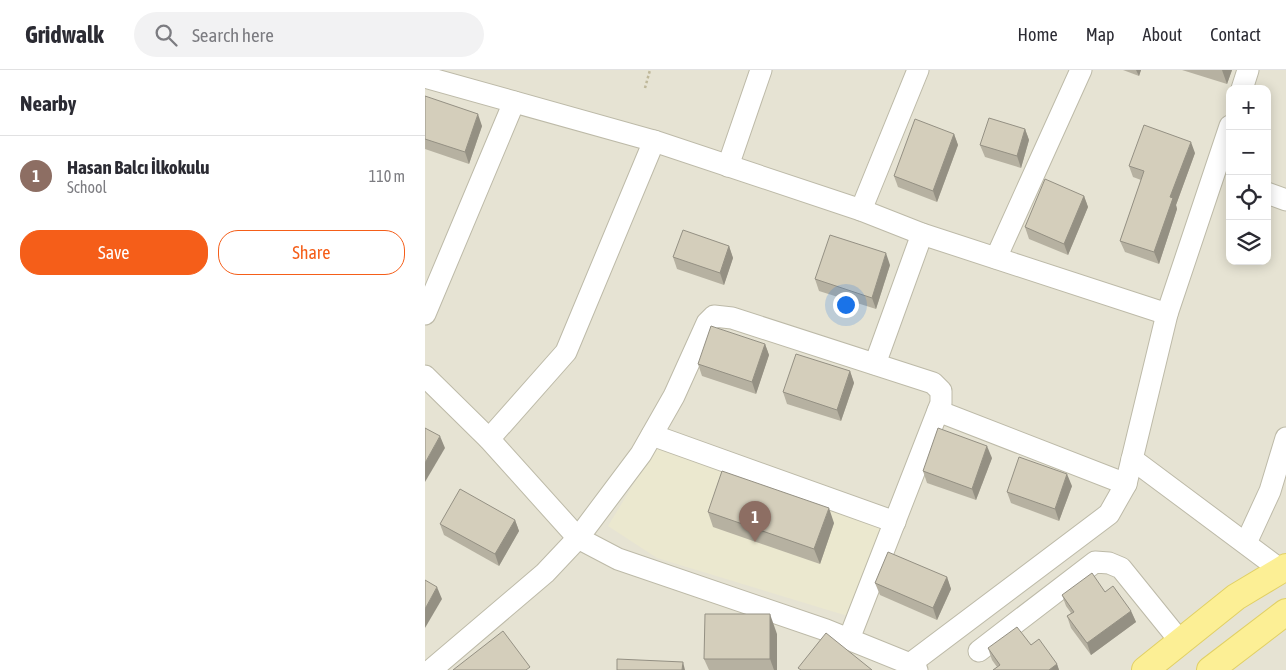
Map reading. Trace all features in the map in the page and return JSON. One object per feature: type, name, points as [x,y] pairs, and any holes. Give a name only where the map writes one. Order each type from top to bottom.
[{"type":"main road","points":[[1145,670],[1236,597],[1284,568]]},
{"type":"main road","points":[[1210,670],[1286,612]]},
{"type":"street","points":[[728,166],[761,70]]},
{"type":"street","points":[[861,210],[918,70]]},
{"type":"street","points":[[996,258],[1081,70]]},
{"type":"street","points":[[1243,85],[1248,70]]},
{"type":"street","points":[[425,77],[461,78],[514,102],[654,142],[728,166],[861,210],[921,234],[1167,314]]},
{"type":"street","points":[[425,314],[514,102]]},
{"type":"street","points":[[425,376],[489,439],[578,538],[618,560],[826,630],[913,667],[1109,514],[1126,484],[1167,314],[1222,177],[1229,130]]},
{"type":"street","points":[[489,439],[566,352],[654,142]]},
{"type":"street","points":[[1271,194],[1286,200]]},
{"type":"street","points":[[875,364],[921,234]]},
{"type":"street","points":[[431,670],[545,573],[578,538],[641,454],[673,396],[707,323],[714,316],[732,318],[933,383],[941,391],[941,403],[938,412],[849,639]]},
{"type":"street","points":[[938,412],[1126,484]]},
{"type":"street","points":[[652,435],[895,522]]},
{"type":"street","points":[[1246,543],[1270,491],[1286,438]]},
{"type":"street","points":[[1132,459],[1246,543],[1284,568]]},
{"type":"street","points":[[979,651],[1095,562],[1109,563],[1121,568],[1180,641]]},
{"type":"path","points":[[645,88],[650,70]]},
{"type":"shaded area","points":[[425,70],[1286,70],[1286,670],[425,670]]},
{"type":"shaded area","points":[[661,439],[885,525],[851,617],[657,558],[608,526]]},
{"type":"building","points":[[425,96],[478,114],[465,152],[425,139]]},
{"type":"building","points":[[989,118],[1025,129],[1017,156],[980,145]]},
{"type":"building","points":[[915,119],[954,134],[933,191],[894,176]]},
{"type":"building","points":[[1144,125],[1191,142],[1170,197],[1173,198],[1154,252],[1120,241],[1144,171],[1129,166]]},
{"type":"building","points":[[1045,179],[1084,196],[1064,244],[1025,227]]},
{"type":"building","points":[[683,230],[729,246],[720,273],[673,257]]},
{"type":"building","points":[[830,235],[886,253],[872,298],[815,279]]},
{"type":"building","points":[[711,326],[765,344],[752,382],[698,364]]},
{"type":"building","points":[[796,354],[850,371],[837,410],[783,392]]},
{"type":"building","points":[[425,428],[440,436],[425,463]]},
{"type":"building","points":[[938,428],[987,446],[972,489],[923,471]]},
{"type":"building","points":[[1019,457],[1067,474],[1055,509],[1007,492]]},
{"type":"building","points":[[722,471],[829,508],[814,549],[708,512]]},
{"type":"building","points":[[460,489],[515,520],[495,554],[440,524]]},
{"type":"building","points":[[888,552],[947,577],[933,608],[875,583]]},
{"type":"building","points":[[1092,573],[1105,592],[1113,586],[1131,611],[1087,643],[1067,616],[1074,612],[1062,595]]},
{"type":"building","points":[[425,580],[437,587],[425,609]]},
{"type":"building","points":[[705,614],[770,614],[770,659],[704,659]]},
{"type":"building","points":[[1017,627],[1031,645],[1039,639],[1057,664],[1049,670],[993,670],[1000,665],[988,648]]},
{"type":"building","points":[[503,631],[530,667],[526,670],[453,670]]},
{"type":"building","points":[[826,633],[872,670],[801,670],[798,668]]},
{"type":"building","points":[[617,659],[683,662],[682,670],[617,670]]},
{"type":"place","name":"Hasan Balcı İlkokulu","points":[[755,542]]}]
